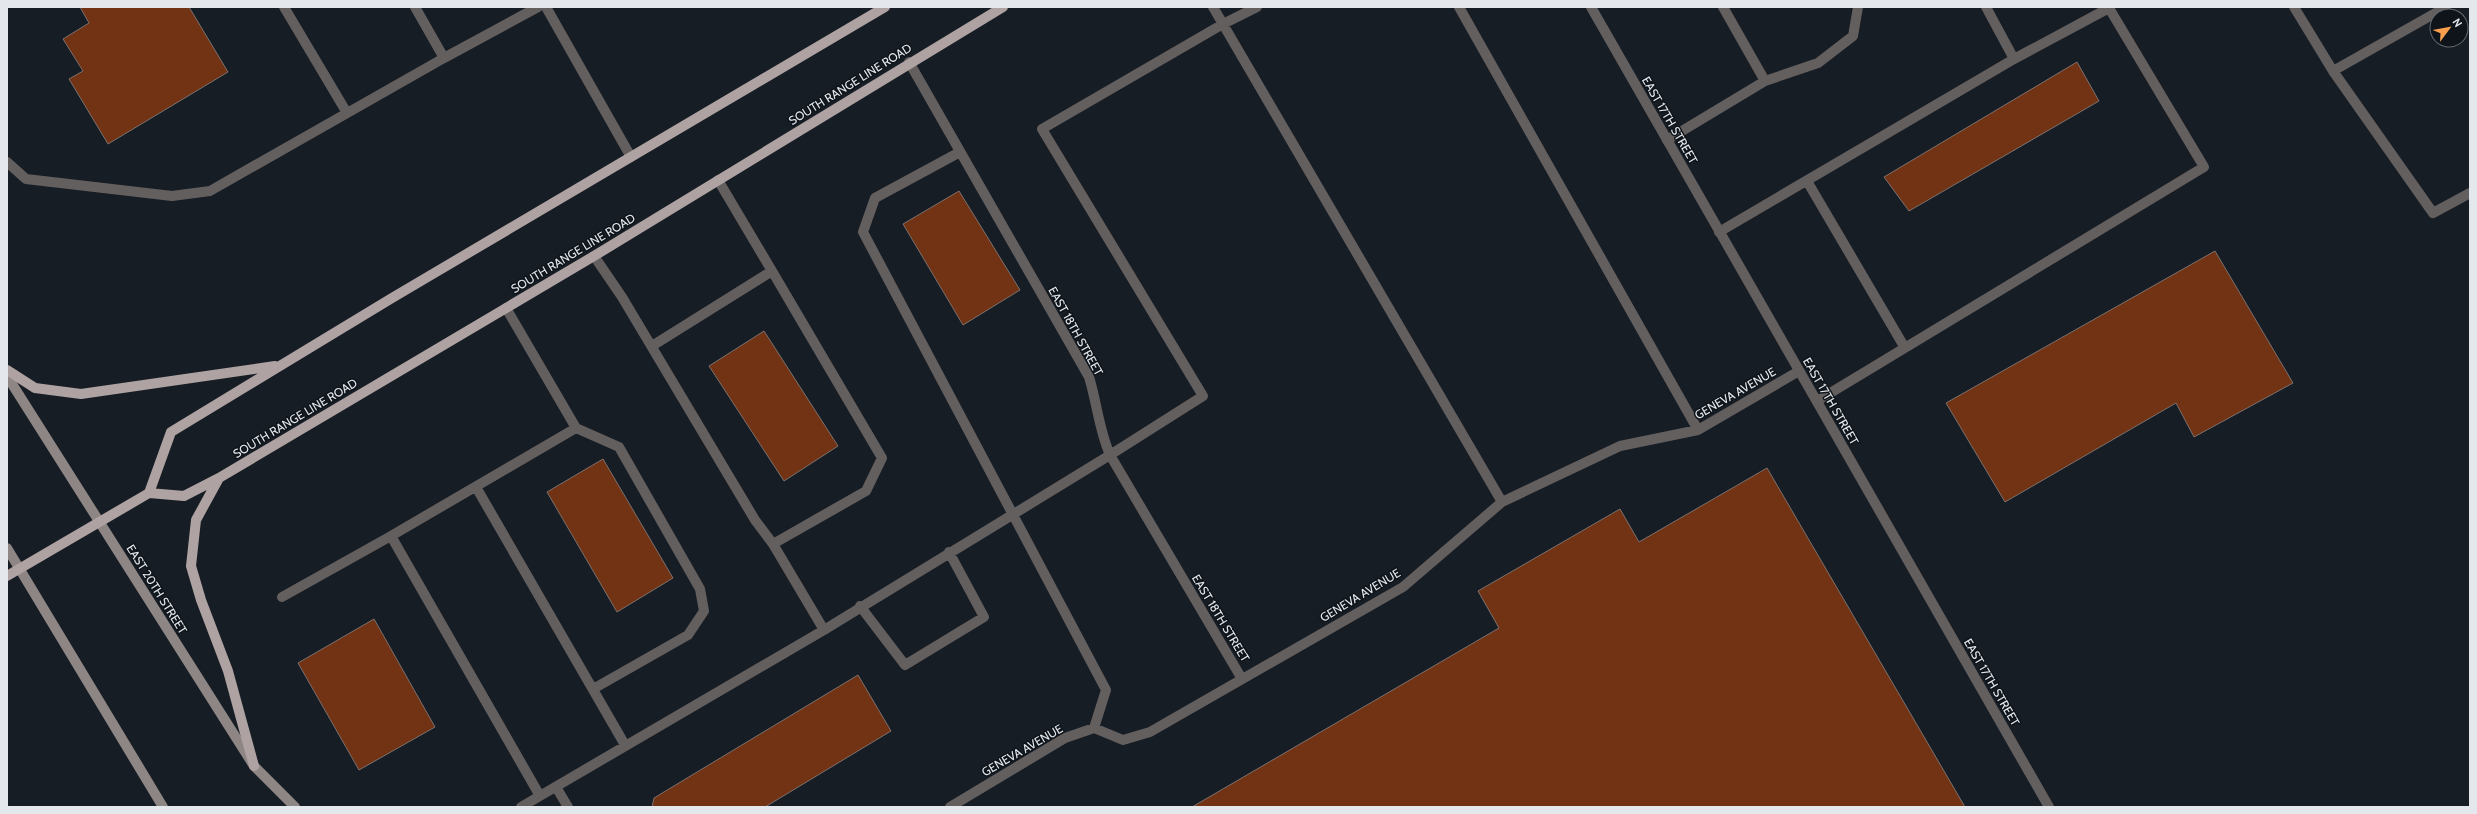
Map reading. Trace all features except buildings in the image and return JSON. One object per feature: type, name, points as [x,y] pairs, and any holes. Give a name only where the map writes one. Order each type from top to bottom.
[{"type":"main road","name":"SOUTH RANGE LINE ROAD","points":[[149,493],[184,496],[219,478],[594,256],[908,62],[1002,7]]},
{"type":"main road","points":[[7,576],[149,493],[170,432],[880,8]]},
{"type":"main road","points":[[7,370],[35,388],[81,394],[279,366]]},
{"type":"main road","name":"EAST 20TH STREET","points":[[7,376],[254,766],[294,807]]},
{"type":"main road","points":[[219,478],[196,520],[191,566],[201,600],[228,672],[254,766]]},
{"type":"main road","points":[[7,548],[163,807]]},
{"type":"street","points":[[284,7],[347,113]]},
{"type":"street","points":[[415,7],[444,58]]},
{"type":"street","points":[[7,162],[26,179],[172,196],[210,192],[444,58],[538,7]]},
{"type":"street","points":[[546,7],[631,157]]},
{"type":"street","points":[[1213,7],[1502,502]]},
{"type":"street","points":[[521,807],[824,630],[860,606],[1110,455],[1203,396],[1042,129],[1223,24],[1257,7]]},
{"type":"street","points":[[1459,7],[1698,430]]},
{"type":"street","name":"EAST 17TH STREET","points":[[1591,7],[2049,807]]},
{"type":"street","points":[[1723,7],[1765,81]]},
{"type":"street","points":[[1667,140],[1765,81],[1818,63],[1853,36],[1858,7]]},
{"type":"street","points":[[1986,7],[2014,59]]},
{"type":"street","points":[[2294,7],[2333,71],[2433,213],[2470,193]]},
{"type":"street","points":[[2333,71],[2446,7]]},
{"type":"street","points":[[1720,232],[2014,59],[2109,8],[2204,167],[1817,401]]},
{"type":"street","name":"EAST 18TH STREET","points":[[908,62],[1088,377],[1097,402],[1102,435],[1110,455],[1242,680]]},
{"type":"street","points":[[960,152],[875,198],[863,232],[1106,690],[1094,728]]},
{"type":"street","points":[[718,180],[882,458],[866,492],[773,544]]},
{"type":"street","points":[[1808,181],[1905,348]]},
{"type":"street","points":[[594,256],[622,297],[755,520],[773,544],[824,630]]},
{"type":"street","points":[[652,346],[772,271]]},
{"type":"street","points":[[506,308],[576,428],[619,447],[700,588],[704,611],[688,635],[593,689]]},
{"type":"street","name":"GENEVA AVENUE","points":[[957,805],[1065,738],[1094,728],[1123,740],[1150,732],[1403,587],[1502,502],[1620,446],[1698,430],[1799,371]]},
{"type":"street","points":[[282,597],[391,536],[576,428]]},
{"type":"street","points":[[476,487],[626,745]]},
{"type":"street","points":[[391,536],[540,796]]},
{"type":"street","points":[[860,606],[905,665],[984,617],[949,552]]},
{"type":"street","points":[[556,786],[568,807]]}]
